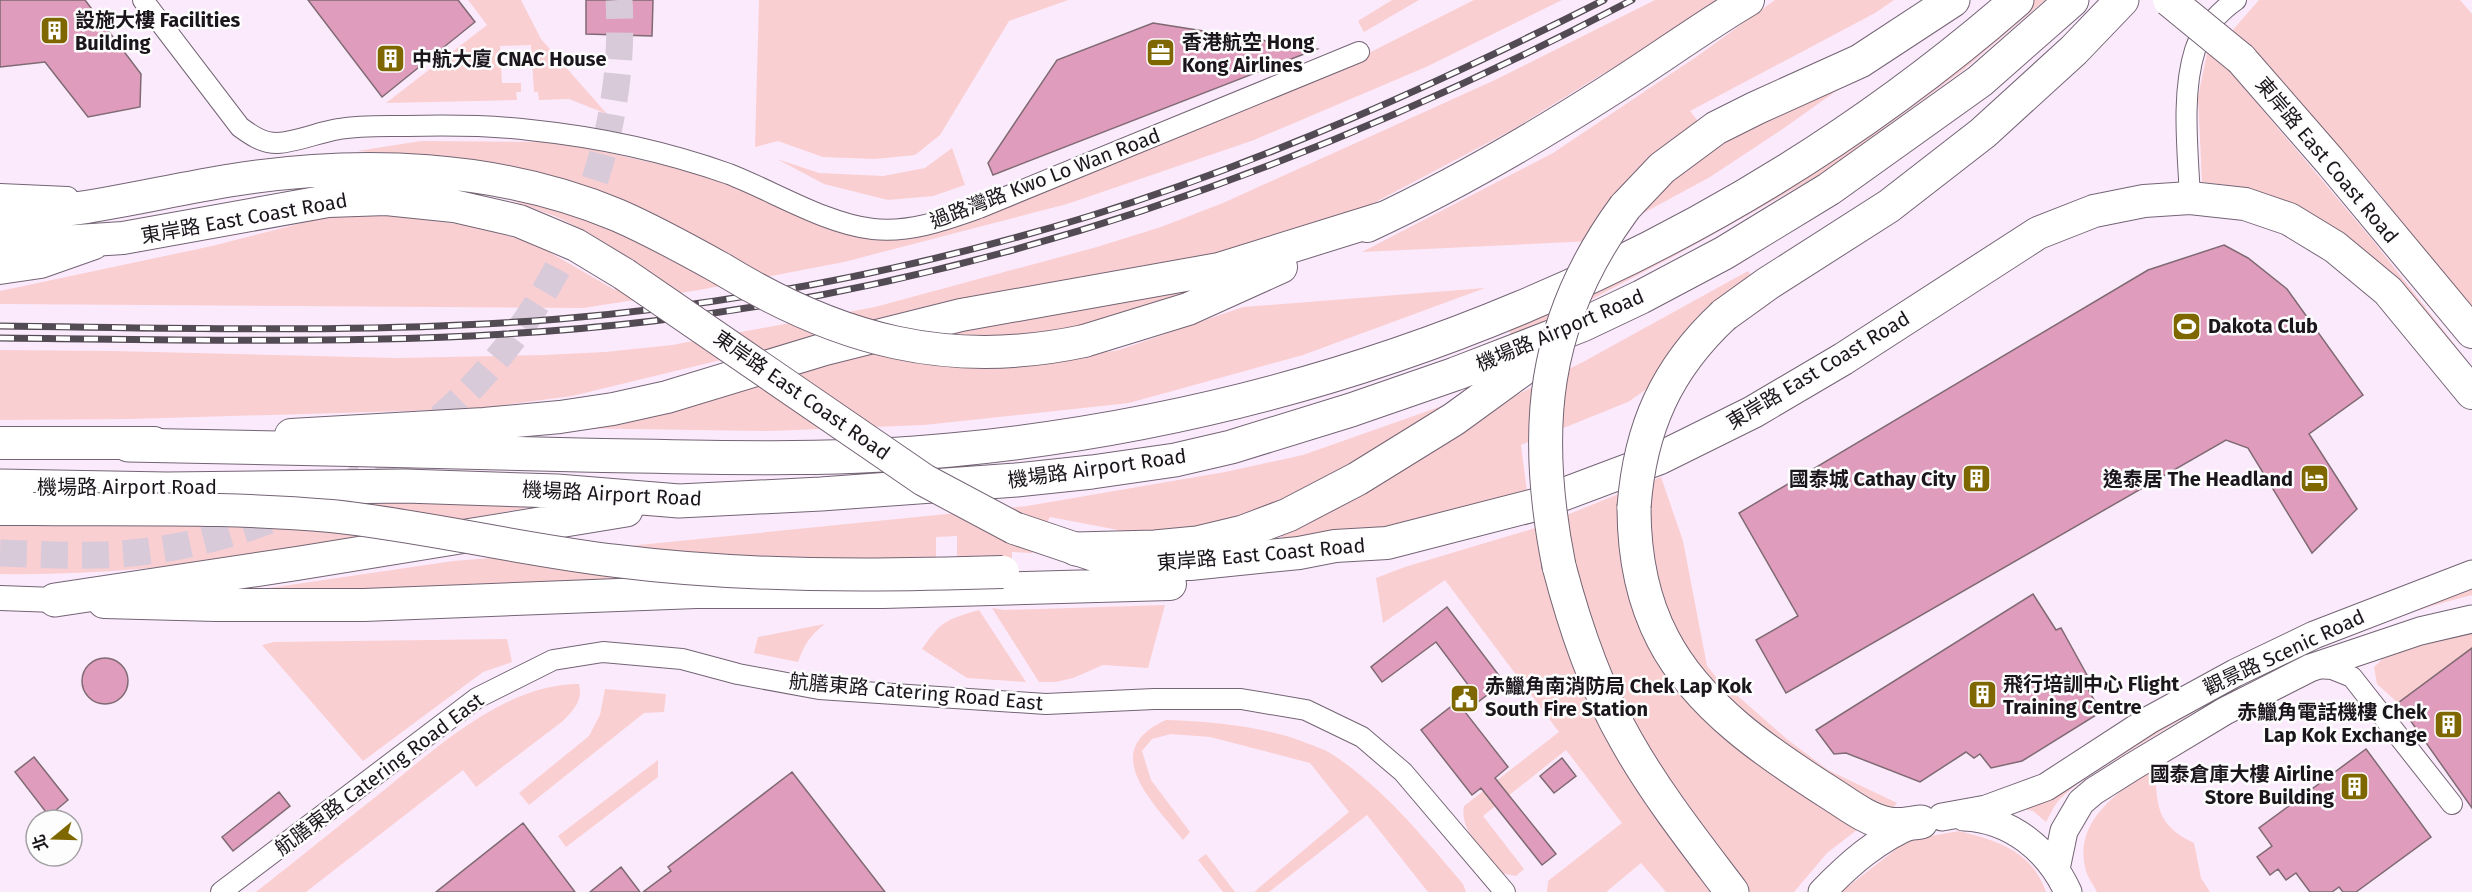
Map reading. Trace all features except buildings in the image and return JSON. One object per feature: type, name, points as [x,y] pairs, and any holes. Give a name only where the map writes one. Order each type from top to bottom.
[{"type":"highway","points":[[1732,892],[1674,816],[1626,741],[1577,629],[1559,566],[1550,519],[1545,465],[1547,401],[1551,370],[1559,338],[1578,284],[1608,230],[1625,207],[1662,168],[1716,128],[1860,61],[1953,0]]},
{"type":"highway","name":"機場路 Airport Road","points":[[128,445],[707,458],[846,456],[1001,445],[1190,414],[1309,383],[1414,349],[1524,307],[1641,253],[1750,192],[1843,133],[1964,44],[2017,0]]},
{"type":"highway","name":"機場路 Airport Road","points":[[0,486],[167,489],[405,486],[557,491],[679,501],[821,494],[1016,480],[1175,460],[1231,447],[1352,410],[1455,374],[1582,325],[1724,253],[1829,189],[1980,81],[2072,0]]},
{"type":"highway","points":[[1931,820],[1890,824],[1862,813],[1777,758],[1700,691],[1672,653],[1654,619],[1641,576],[1634,530],[1634,507],[1643,444],[1661,397],[1692,349],[1724,315],[1767,284],[1889,206],[1983,133],[2074,50],[2122,0]]},
{"type":"highway","points":[[1076,549],[1197,543],[1243,532],[1288,515],[1350,483],[1455,419],[1582,325]]},
{"type":"highway","points":[[55,600],[278,567],[679,501]]},
{"type":"main road","name":"東岸路 East Coast Road","points":[[118,201],[231,180],[308,170],[427,171],[514,184],[578,201],[650,230],[813,317],[882,340],[936,350],[981,354],[1028,352],[1084,341],[1188,309],[1386,218],[1523,143],[1609,91],[1748,0]]},
{"type":"main road","name":"東岸路 East Coast Road","points":[[2169,0],[2241,59],[2329,160],[2472,332]]},
{"type":"main road","name":"東岸路 East Coast Road","points":[[123,238],[328,201],[396,199],[454,206],[519,221],[576,244],[624,274],[924,480],[1014,528],[1112,561],[1132,564],[1190,564],[1335,546],[1387,543],[1535,505],[1660,458],[1784,395],[2038,234],[2094,211],[2144,201],[2190,198],[2245,204],[2289,219],[2335,247],[2388,291],[2472,393]]},
{"type":"main road","points":[[0,215],[24,215],[118,201]]},
{"type":"main road","points":[[128,445],[484,424],[613,409],[667,397],[825,349],[961,315],[1220,269],[1386,218]]},
{"type":"main road","points":[[0,246],[123,238]]},
{"type":"main road","name":"機場路 Airport Road","points":[[0,443],[128,445]]},
{"type":"main road","points":[[0,509],[255,511],[331,516],[410,526],[588,558],[651,565],[770,571],[904,575],[1071,569],[1112,561]]},
{"type":"main road","points":[[55,600],[216,605],[364,605],[696,592],[895,592],[1166,584],[1273,573],[1341,563],[1387,543]]},
{"type":"main road","name":"觀景路 Scenic Road","points":[[1931,820],[1986,809],[2046,787],[2150,720],[2225,678],[2314,635],[2472,574]]},
{"type":"main road","name":"觀景路 Scenic Road","points":[[2062,881],[2064,831],[2081,802],[2094,791],[2225,711],[2310,668],[2420,631],[2472,619]]},
{"type":"main road","points":[[1822,892],[1843,870],[1875,844],[1897,831],[1931,820],[1967,817],[1988,820],[2007,827],[2036,846],[2062,881]]},
{"type":"street","name":"過路灣路 Kwo Lo Wan Road","points":[[143,0],[240,127],[254,137],[265,141],[277,143],[340,129],[465,125],[569,135],[672,155],[730,175],[838,220],[872,229],[898,229],[935,223],[979,208],[1359,52]]},
{"type":"street","points":[[2190,198],[2187,123],[2190,77],[2195,48],[2203,34],[2235,0]]},
{"type":"street","name":"東岸路 East Coast Road","points":[[0,196],[118,201]]},
{"type":"street","name":"東岸路 East Coast Road","points":[[0,272],[41,266],[123,238]]},
{"type":"street","points":[[0,598],[55,600]]},
{"type":"street","points":[[2352,677],[2354,656],[2358,650]]},
{"type":"street","name":"航膳東路 Catering Road East","points":[[221,892],[477,698],[553,660],[603,652],[682,659],[738,674],[819,689],[1046,704],[1154,699],[1241,699],[1306,710],[1362,737],[1403,772],[1505,892]]},
{"type":"street","points":[[2310,668],[2332,669],[2352,677],[2452,804]]},
{"type":"shaded area","points":[[468,0],[521,0],[541,39],[607,114],[569,99],[539,100],[538,92],[534,92],[531,45],[500,46],[502,83],[521,83],[521,92],[516,92],[517,100],[386,103],[487,25]]},
{"type":"shaded area","points":[[759,0],[1068,0],[1009,21],[940,135],[915,155],[875,159],[823,157],[778,141],[755,147]]},
{"type":"shaded area","points":[[1392,0],[1419,0],[1364,32],[1358,21]]},
{"type":"shaded area","points":[[1474,0],[1562,0],[1426,67],[1254,140],[1067,204],[844,262],[699,290],[583,308],[0,304],[0,291],[212,246],[322,218],[377,213],[479,227],[537,245],[615,290],[632,260],[589,233],[557,217],[483,190],[535,173],[477,161],[357,151],[421,141],[559,142],[726,179],[817,224],[857,234],[932,227],[1329,73]]},
{"type":"shaded area","points":[[1655,0],[1729,0],[1512,130],[1370,205],[1258,249],[931,309],[572,396],[473,409],[131,419],[0,420],[0,350],[397,358],[544,355],[672,345],[875,307],[1097,247],[1161,227],[1223,203],[1495,80]]},
{"type":"shaded area","points":[[1775,0],[1894,0],[1875,13],[1690,111],[1718,147],[1756,123],[1849,82],[1710,177],[1592,241],[1362,252],[1553,153],[1699,55]]},
{"type":"shaded area","points":[[2031,0],[2045,0],[1962,71],[1821,174],[1678,254],[1514,340],[1507,327]]},
{"type":"shaded area","points":[[2259,0],[2460,0],[2472,14],[2472,313],[2380,194],[2294,97],[2231,32]]},
{"type":"shaded area","points":[[2208,49],[2229,70],[2375,243],[2472,367],[2472,384],[2285,204],[2243,187],[2202,182],[2198,97]]},
{"type":"shaded area","points":[[952,148],[965,185],[933,196],[888,200],[824,184],[777,159],[819,173],[883,176],[925,168]]},
{"type":"shaded area","points":[[1748,271],[1771,303],[1628,402],[1521,445],[1527,492],[1448,516],[1285,546],[1277,525]]},
{"type":"shaded area","points":[[1223,278],[1089,355],[1119,350],[1243,307],[1485,288],[1303,355],[1129,403],[924,425],[770,431],[493,427],[805,362]]},
{"type":"shaded area","points":[[1456,401],[1418,428],[1262,511],[1199,528],[1134,533],[1050,517],[1032,553],[1012,552],[1012,570],[957,560],[957,536],[936,537],[936,582],[478,596],[229,594],[453,561],[579,551],[1027,506],[1225,472],[1303,455]]},
{"type":"shaded area","points":[[1661,477],[1683,541],[1707,666],[1716,677],[1788,740],[1828,770],[1897,803],[1893,808],[1856,793],[1862,826],[1827,853],[1794,892],[1750,892],[1637,733],[1717,892],[1666,892],[1641,863],[1606,892],[1547,892],[1548,881],[1622,823],[1566,750],[1483,816],[1524,869],[1516,876],[1500,873],[1470,833],[1464,815],[1464,806],[1559,732],[1445,580],[1383,623],[1376,578],[1405,567],[1532,529]]},
{"type":"shaded area","points":[[379,500],[531,507],[399,532],[201,563],[67,573],[0,574],[0,518]]},
{"type":"shaded area","points":[[2472,585],[2472,595],[2428,607],[2341,639],[2256,678],[2215,700],[2078,784],[2058,801],[2046,822],[2033,811],[2019,808],[2244,676]]},
{"type":"shaded area","points":[[1165,605],[1148,668],[1103,665],[1073,678],[1056,682],[1039,682],[992,608],[1004,610]]},
{"type":"shaded area","points":[[979,610],[1026,682],[967,678],[922,649],[946,622]]},
{"type":"shaded area","points":[[825,624],[808,641],[798,662],[754,653],[758,637]]},
{"type":"shaded area","points":[[2472,627],[2472,648],[2398,703],[2377,684],[2374,667],[2390,652]]},
{"type":"shaded area","points":[[507,639],[512,662],[483,672],[363,761],[262,645],[274,642]]},
{"type":"shaded area","points":[[579,684],[579,700],[563,721],[476,787],[463,770],[306,892],[256,892],[422,759],[471,723],[523,695],[551,687]]},
{"type":"shaded area","points":[[605,689],[666,694],[664,712],[644,713],[529,805],[519,793],[589,736],[600,715]]},
{"type":"shaded area","points":[[1166,720],[1257,729],[1292,738],[1328,752],[1349,766],[1385,797],[1463,884],[1466,892],[1428,892],[1367,815],[1269,892],[1254,892],[1349,812],[1310,763],[1210,737],[1171,734],[1152,739],[1142,751],[1151,780],[1190,832],[1183,840],[1146,794],[1137,777],[1133,762],[1135,746],[1146,732]]},
{"type":"shaded area","points":[[658,760],[658,777],[566,847],[558,836]]},
{"type":"shaded area","points":[[2155,767],[2161,813],[2172,829],[2194,843],[2201,878],[2210,892],[2097,892],[2085,867],[2083,850],[2093,820],[2115,796]]},
{"type":"shaded area","points":[[1959,831],[2000,844],[2023,857],[2040,878],[2046,892],[1841,892],[1908,840]]},
{"type":"shaded area","points":[[1206,854],[1235,892],[1223,892],[1198,860]]},
{"type":"tunnel","points":[[340,489],[399,450],[453,406],[492,366],[526,321],[555,272],[580,221],[599,167],[612,112],[619,56],[619,0]]},
{"type":"tunnel","points":[[0,553],[85,555],[146,552],[217,537],[286,514]]},
{"type":"railway","points":[[0,326],[280,329],[489,324],[559,319],[694,304],[827,282],[1025,235],[1090,216],[1222,171],[1416,90],[1604,0]]},
{"type":"railway","points":[[0,338],[327,340],[490,335],[653,321],[781,302],[908,277],[1033,244],[1157,206],[1278,162],[1398,112],[1516,58],[1632,0]]},
{"type":"place","name":"設施大樓 Facilities Building","points":[[54,31]]},
{"type":"place","name":"香港航空 Hong Kong Airlines","points":[[1161,53]]},
{"type":"place","name":"中航大廈 CNAC House","points":[[391,59]]},
{"type":"place","name":"Dakota Club","points":[[2187,326]]},
{"type":"place","name":"國泰城 Cathay City","points":[[1977,479]]},
{"type":"place","name":"逸泰居 The Headland","points":[[2314,479]]},
{"type":"place","name":"飛行培訓中心 Flight Training Centre","points":[[1982,695]]},
{"type":"place","name":"赤鱲角南消防局 Chek Lap Kok South Fire Station","points":[[1464,698]]},
{"type":"place","name":"赤鱲角電話機樓 Chek Lap Kok Exchange","points":[[2448,724]]},
{"type":"place","name":"國泰倉庫大樓 Airline Store Building","points":[[2355,786]]}]
